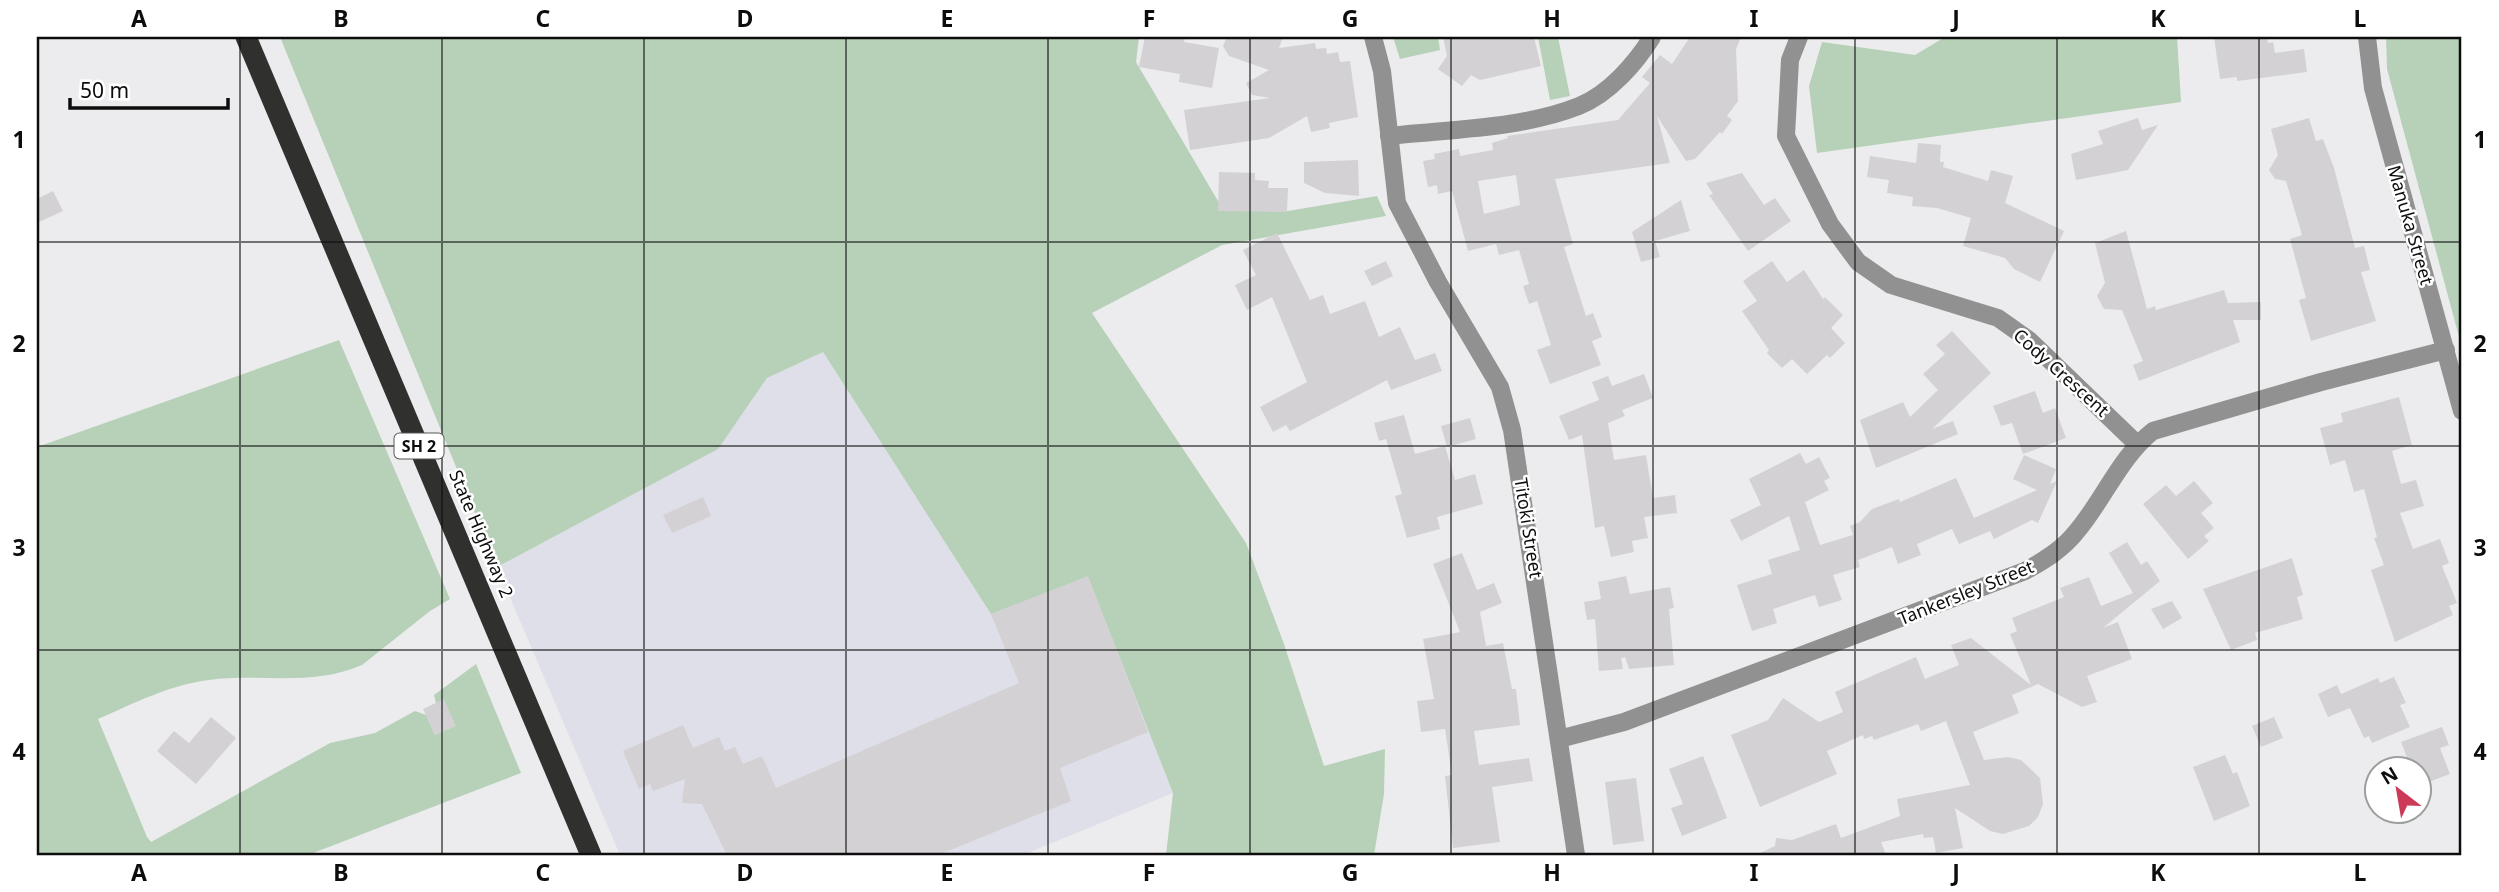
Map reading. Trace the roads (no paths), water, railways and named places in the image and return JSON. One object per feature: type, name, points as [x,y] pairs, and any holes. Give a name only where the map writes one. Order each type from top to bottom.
[{"type":"highway","name":"State Highway 2","points":[[246,37],[591,855]]},
{"type":"street","name":"Titoki Street","points":[[1373,37],[1382,71],[1397,204],[1503,398],[1512,430],[1576,855]]},
{"type":"street","points":[[1389,136],[1527,119],[1581,105],[1616,81],[1642,54],[1653,37]]},
{"type":"street","name":"Cody Crescent","points":[[1799,37],[1790,60],[1786,136],[1830,224],[1858,262],[1891,285],[1998,318],[2029,340],[2137,444]]},
{"type":"street","name":"Manuka Street","points":[[2367,37],[2376,100],[2462,411]]},
{"type":"street","name":"Tankersley Street","points":[[1559,739],[1624,722],[2025,571],[2054,555],[2077,532],[2137,444],[2154,431],[2446,350]]}]
